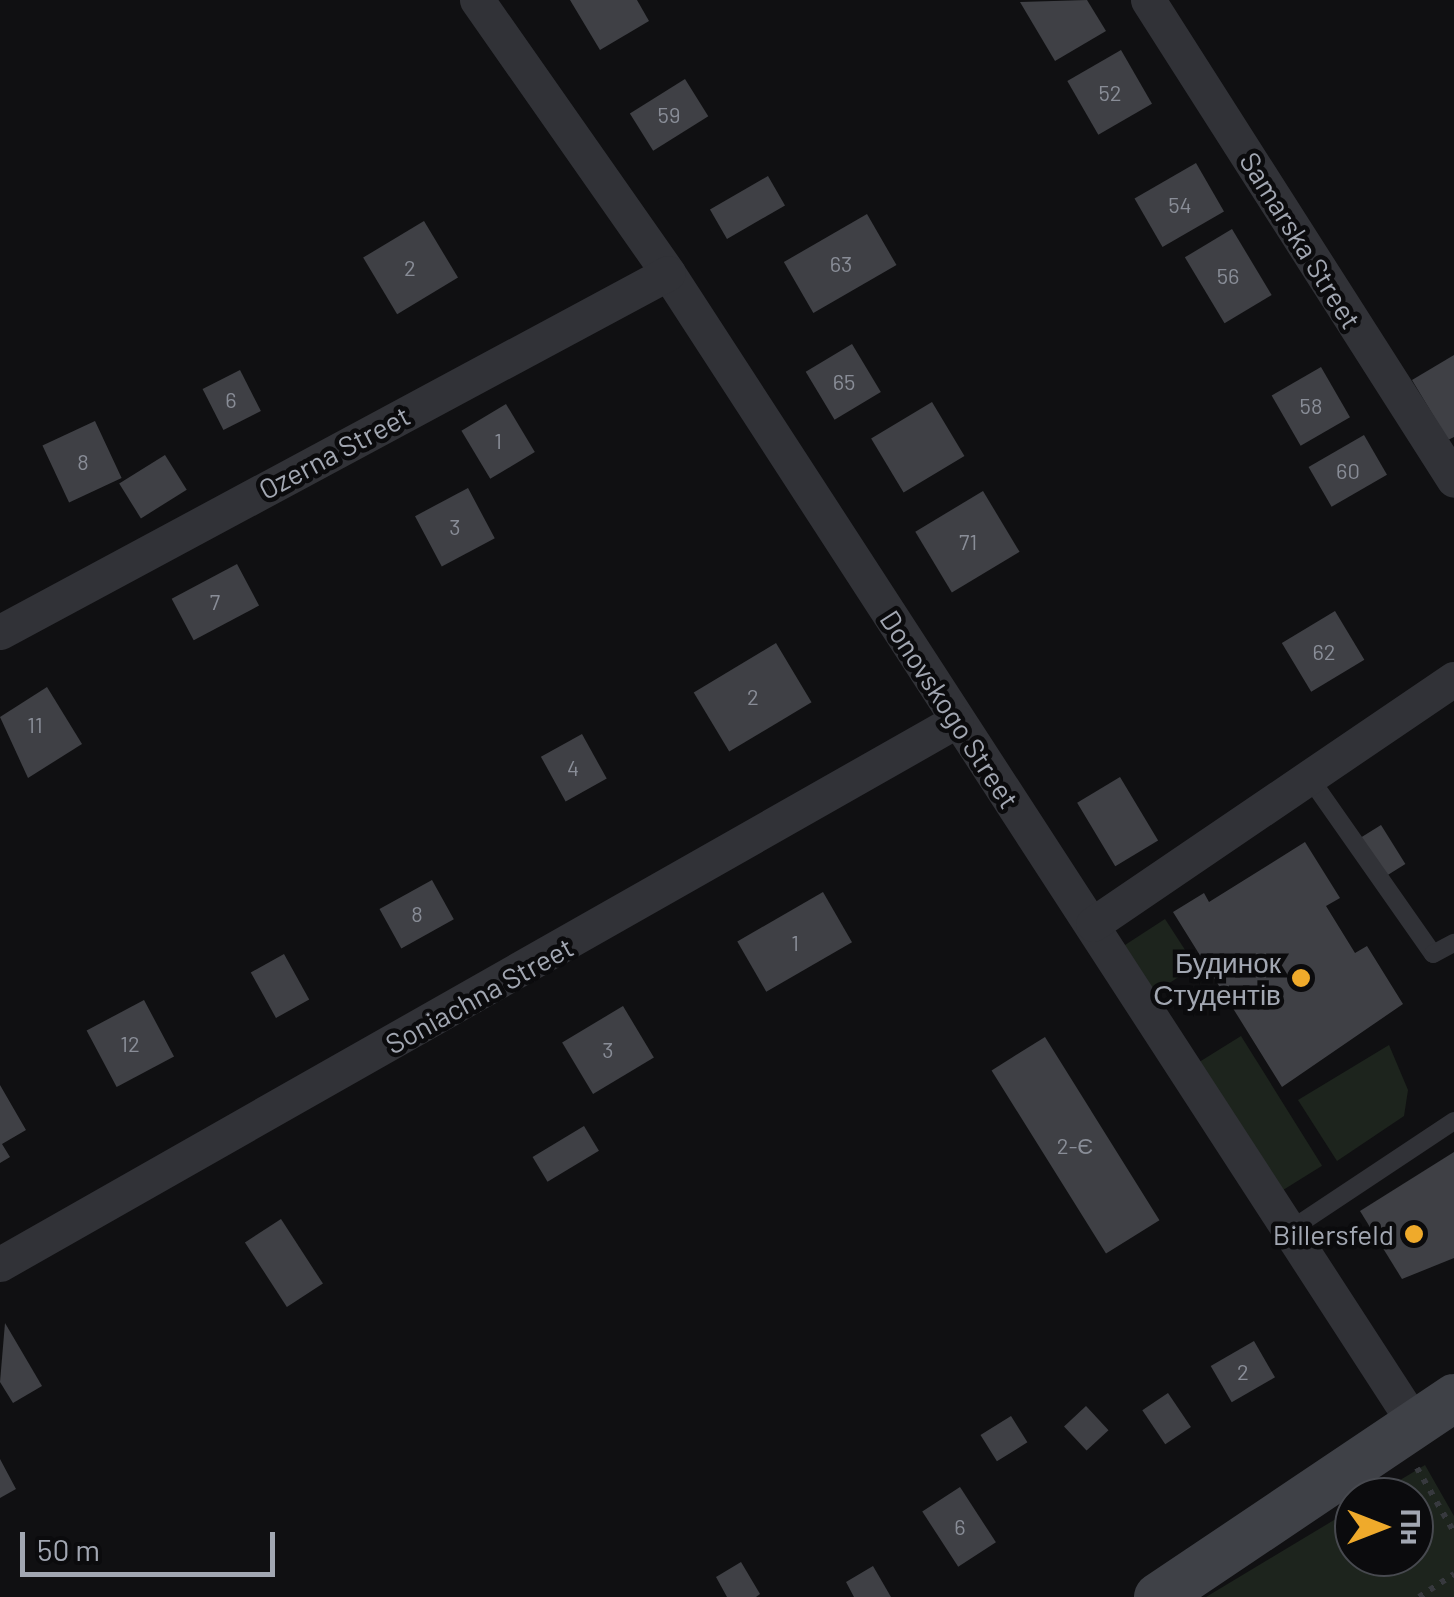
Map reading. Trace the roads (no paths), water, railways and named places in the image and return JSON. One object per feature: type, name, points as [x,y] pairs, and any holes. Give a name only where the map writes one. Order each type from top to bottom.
[{"type":"main road","points":[[1158,1597],[1454,1398]]},
{"type":"street","name":"Donovskogo Street","points":[[477,0],[668,273],[956,721],[1093,924],[1290,1230],[1404,1432]]},
{"type":"street","name":"Samarska Street","points":[[1148,0],[1454,480]]},
{"type":"street","name":"Ozerna Street","points":[[0,632],[668,273]]},
{"type":"street","points":[[1093,924],[1454,679]]},
{"type":"street","name":"Soniachna Street","points":[[0,1264],[956,721]]},
{"type":"lane","points":[[1310,777],[1432,954],[1454,943]]},
{"type":"lane","points":[[1290,1230],[1454,1121]]},
{"type":"place","name":"Будинок Студентів","points":[[1301,978]]},
{"type":"place","name":"Billersfeld","points":[[1414,1234]]}]
